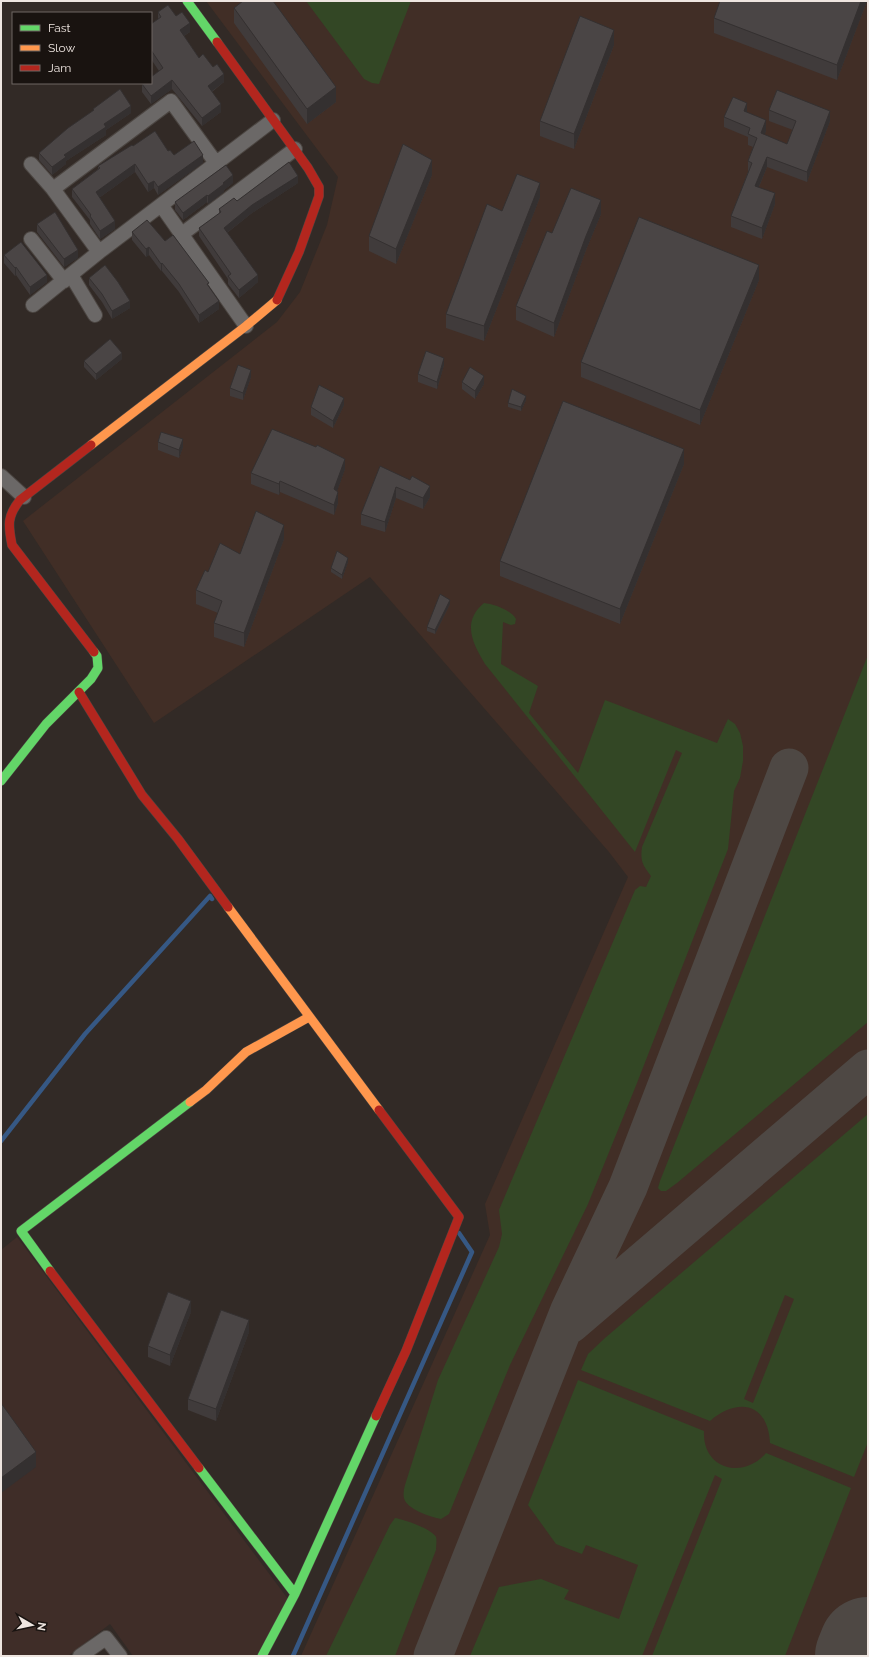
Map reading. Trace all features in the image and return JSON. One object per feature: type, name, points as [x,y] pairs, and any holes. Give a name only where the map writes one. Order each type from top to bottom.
[{"type":"street","points":[[1,781],[46,724],[79,692],[91,679],[98,668],[97,656],[12,545],[8,528],[10,511],[24,497],[246,326],[276,301],[299,252],[319,196],[319,187],[308,168],[187,1]]},
{"type":"street","points":[[53,189],[171,101],[216,163]]},
{"type":"street","points":[[33,305],[98,252],[273,120]]},
{"type":"street","points":[[182,234],[295,149]]},
{"type":"street","points":[[31,164],[53,189],[98,252]]},
{"type":"street","points":[[161,205],[246,326]]},
{"type":"street","points":[[31,239],[67,278],[95,315]]},
{"type":"street","points":[[1,476],[24,497]]},
{"type":"street","points":[[79,692],[142,795],[178,839],[459,1217],[406,1351],[295,1594],[262,1656]]},
{"type":"street","points":[[295,1594],[92,1328],[21,1231],[206,1090],[246,1052],[309,1017]]},
{"type":"street","points":[[80,1656],[106,1638],[120,1656]]},
{"type":"shaded area","points":[[206,1],[868,1],[868,1656],[301,1656],[490,1235],[485,1204],[628,877],[609,852],[370,577],[154,723],[23,521],[277,322],[300,292],[327,225],[338,177]]},
{"type":"shaded area","points":[[17,1237],[291,1603],[266,1656],[133,1656],[110,1624],[68,1656],[1,1656],[1,1250]]},
{"type":"green space","points":[[306,1],[411,1],[379,84],[372,83],[364,79]]},
{"type":"green space","points":[[484,603],[502,608],[516,619],[515,624],[511,625],[503,622],[501,664],[538,686],[529,713],[578,773],[605,700],[717,743],[728,719],[735,724],[740,733],[743,746],[743,761],[740,778],[734,791],[728,849],[637,1083],[588,1204],[510,1365],[449,1514],[441,1519],[414,1509],[409,1506],[404,1498],[405,1485],[438,1380],[499,1247],[502,1234],[499,1210],[635,890],[640,886],[646,887],[651,876],[643,863],[641,856],[642,847],[682,753],[676,750],[635,852],[485,664],[473,641],[471,633],[473,618],[477,610]]},
{"type":"green space","points":[[868,655],[868,1022],[677,1183],[666,1191],[661,1191],[658,1188],[660,1181]]},
{"type":"green space","points":[[868,1114],[868,1442],[854,1477],[770,1443],[768,1430],[764,1419],[758,1412],[750,1408],[741,1407],[731,1409],[721,1413],[710,1421],[581,1370],[588,1354]],"holes":[[[785,1295],[794,1299],[753,1403],[744,1399]]]},
{"type":"green space","points":[[578,1380],[704,1431],[705,1444],[710,1454],[717,1462],[726,1466],[736,1468],[746,1466],[757,1461],[766,1453],[851,1488],[785,1656],[652,1656],[722,1479],[715,1475],[642,1656],[470,1656],[499,1587],[541,1579],[569,1590],[564,1599],[619,1619],[638,1565],[586,1545],[582,1554],[556,1544],[528,1505]]},
{"type":"green space","points":[[395,1518],[410,1522],[433,1534],[436,1537],[436,1550],[395,1656],[326,1656],[390,1525]]},
{"type":"building","points":[[243,1],[273,1],[336,87],[307,109],[234,8]]},
{"type":"building","points":[[720,1],[861,1],[837,65],[714,18]]},
{"type":"building","points":[[168,5],[176,16],[182,12],[190,23],[180,30],[199,58],[203,54],[213,67],[217,64],[224,74],[208,86],[221,104],[202,118],[172,80],[151,96],[142,84],[152,84],[152,76],[163,68],[152,52],[152,23],[161,17],[158,12]]},
{"type":"building","points":[[580,16],[614,30],[574,134],[540,121]]},
{"type":"building","points":[[120,89],[131,106],[104,124],[106,127],[64,155],[66,157],[52,167],[39,153],[68,128],[94,110],[93,109]]},
{"type":"building","points":[[777,90],[830,111],[807,172],[767,157],[755,186],[775,193],[762,228],[731,216],[752,163],[748,161],[757,138],[748,134],[750,128],[724,117],[733,97],[747,103],[744,111],[766,120],[761,133],[787,144],[796,121],[769,110]]},
{"type":"building","points":[[155,131],[168,151],[170,150],[174,155],[194,141],[203,155],[158,187],[154,181],[148,184],[135,164],[96,192],[115,221],[100,231],[90,216],[91,215],[72,189],[100,168],[98,166],[132,145],[133,146]]},
{"type":"building","points":[[403,144],[432,160],[396,249],[369,236]]},
{"type":"building","points":[[289,162],[298,176],[252,205],[224,228],[258,275],[239,290],[228,276],[231,274],[199,228],[221,212],[219,209],[234,198],[237,201]]},
{"type":"building","points":[[226,165],[233,175],[223,183],[224,184],[183,213],[175,202]]},
{"type":"building","points":[[517,174],[540,183],[484,326],[446,314],[487,204],[502,211]]},
{"type":"building","points":[[571,188],[601,200],[554,323],[516,306],[547,231],[552,233]]},
{"type":"building","points":[[55,212],[78,250],[64,259],[37,224]]},
{"type":"building","points":[[639,217],[759,265],[700,410],[581,362]]},
{"type":"building","points":[[147,220],[165,241],[173,235],[209,283],[207,284],[219,301],[199,315],[179,284],[162,263],[161,264],[149,247],[146,249],[132,232]]},
{"type":"building","points":[[21,242],[47,275],[30,287],[16,267],[15,268],[4,255]]},
{"type":"building","points":[[105,265],[130,301],[112,311],[102,294],[89,278]]},
{"type":"building","points":[[110,339],[122,353],[96,374],[84,361]]},
{"type":"building","points":[[426,351],[444,358],[437,382],[418,374]]},
{"type":"building","points":[[238,365],[251,370],[243,393],[230,388]]},
{"type":"building","points":[[470,367],[484,376],[475,391],[462,382]]},
{"type":"building","points":[[319,385],[344,398],[333,421],[311,407]]},
{"type":"building","points":[[512,389],[526,396],[521,407],[508,403]]},
{"type":"building","points":[[563,401],[684,449],[620,609],[500,561]]},
{"type":"building","points":[[272,429],[316,447],[317,445],[345,459],[334,489],[338,492],[334,505],[280,481],[279,484],[251,473]]},
{"type":"building","points":[[161,432],[183,439],[179,450],[158,442]]},
{"type":"building","points":[[380,466],[410,480],[412,476],[430,486],[423,498],[396,487],[385,522],[361,514]]},
{"type":"building","points":[[256,511],[284,525],[244,633],[214,623],[222,601],[196,590],[205,570],[208,572],[220,543],[240,554]]},
{"type":"building","points":[[337,551],[348,558],[342,575],[331,568]]},
{"type":"building","points":[[440,594],[450,600],[435,630],[427,627]]},
{"type":"building","points":[[168,1292],[191,1301],[170,1355],[148,1346]]},
{"type":"building","points":[[221,1310],[249,1320],[216,1409],[188,1399]]},
{"type":"building","points":[[1,1403],[36,1452],[1,1478]]},
{"type":"waterway","points":[[1,1141],[85,1034],[210,896],[212,899]]},
{"type":"waterway","points":[[293,1656],[472,1252],[459,1233]]},
{"type":"taxiway","points":[[433,1656],[570,1310],[628,1187],[789,768]]},
{"type":"taxiway","points":[[570,1324],[868,1069]]},
{"type":"runway","points":[[864,1656],[868,1646]]},
{"type":"traffic: fast","points":[[187,1],[217,42]]},
{"type":"traffic: fast","points":[[1,781],[46,724],[91,679],[98,668],[97,656],[94,652]]},
{"type":"traffic: fast","points":[[50,1271],[21,1231],[190,1102]]},
{"type":"traffic: fast","points":[[262,1656],[295,1594],[376,1416]]},
{"type":"traffic: fast","points":[[199,1468],[295,1594]]},
{"type":"traffic: slow","points":[[91,445],[246,326],[277,300]]},
{"type":"traffic: slow","points":[[228,907],[379,1110]]},
{"type":"traffic: slow","points":[[190,1102],[206,1090],[246,1052],[309,1017]]},
{"type":"traffic: jam","points":[[217,42],[308,168],[319,187],[319,196],[299,252],[277,300]]},
{"type":"traffic: jam","points":[[91,445],[20,500],[13,511],[9,526],[12,545],[94,652]]},
{"type":"traffic: jam","points":[[79,692],[142,795],[178,839],[228,907]]},
{"type":"traffic: jam","points":[[376,1416],[406,1351],[459,1217],[379,1110]]},
{"type":"traffic: jam","points":[[50,1271],[199,1468]]}]
